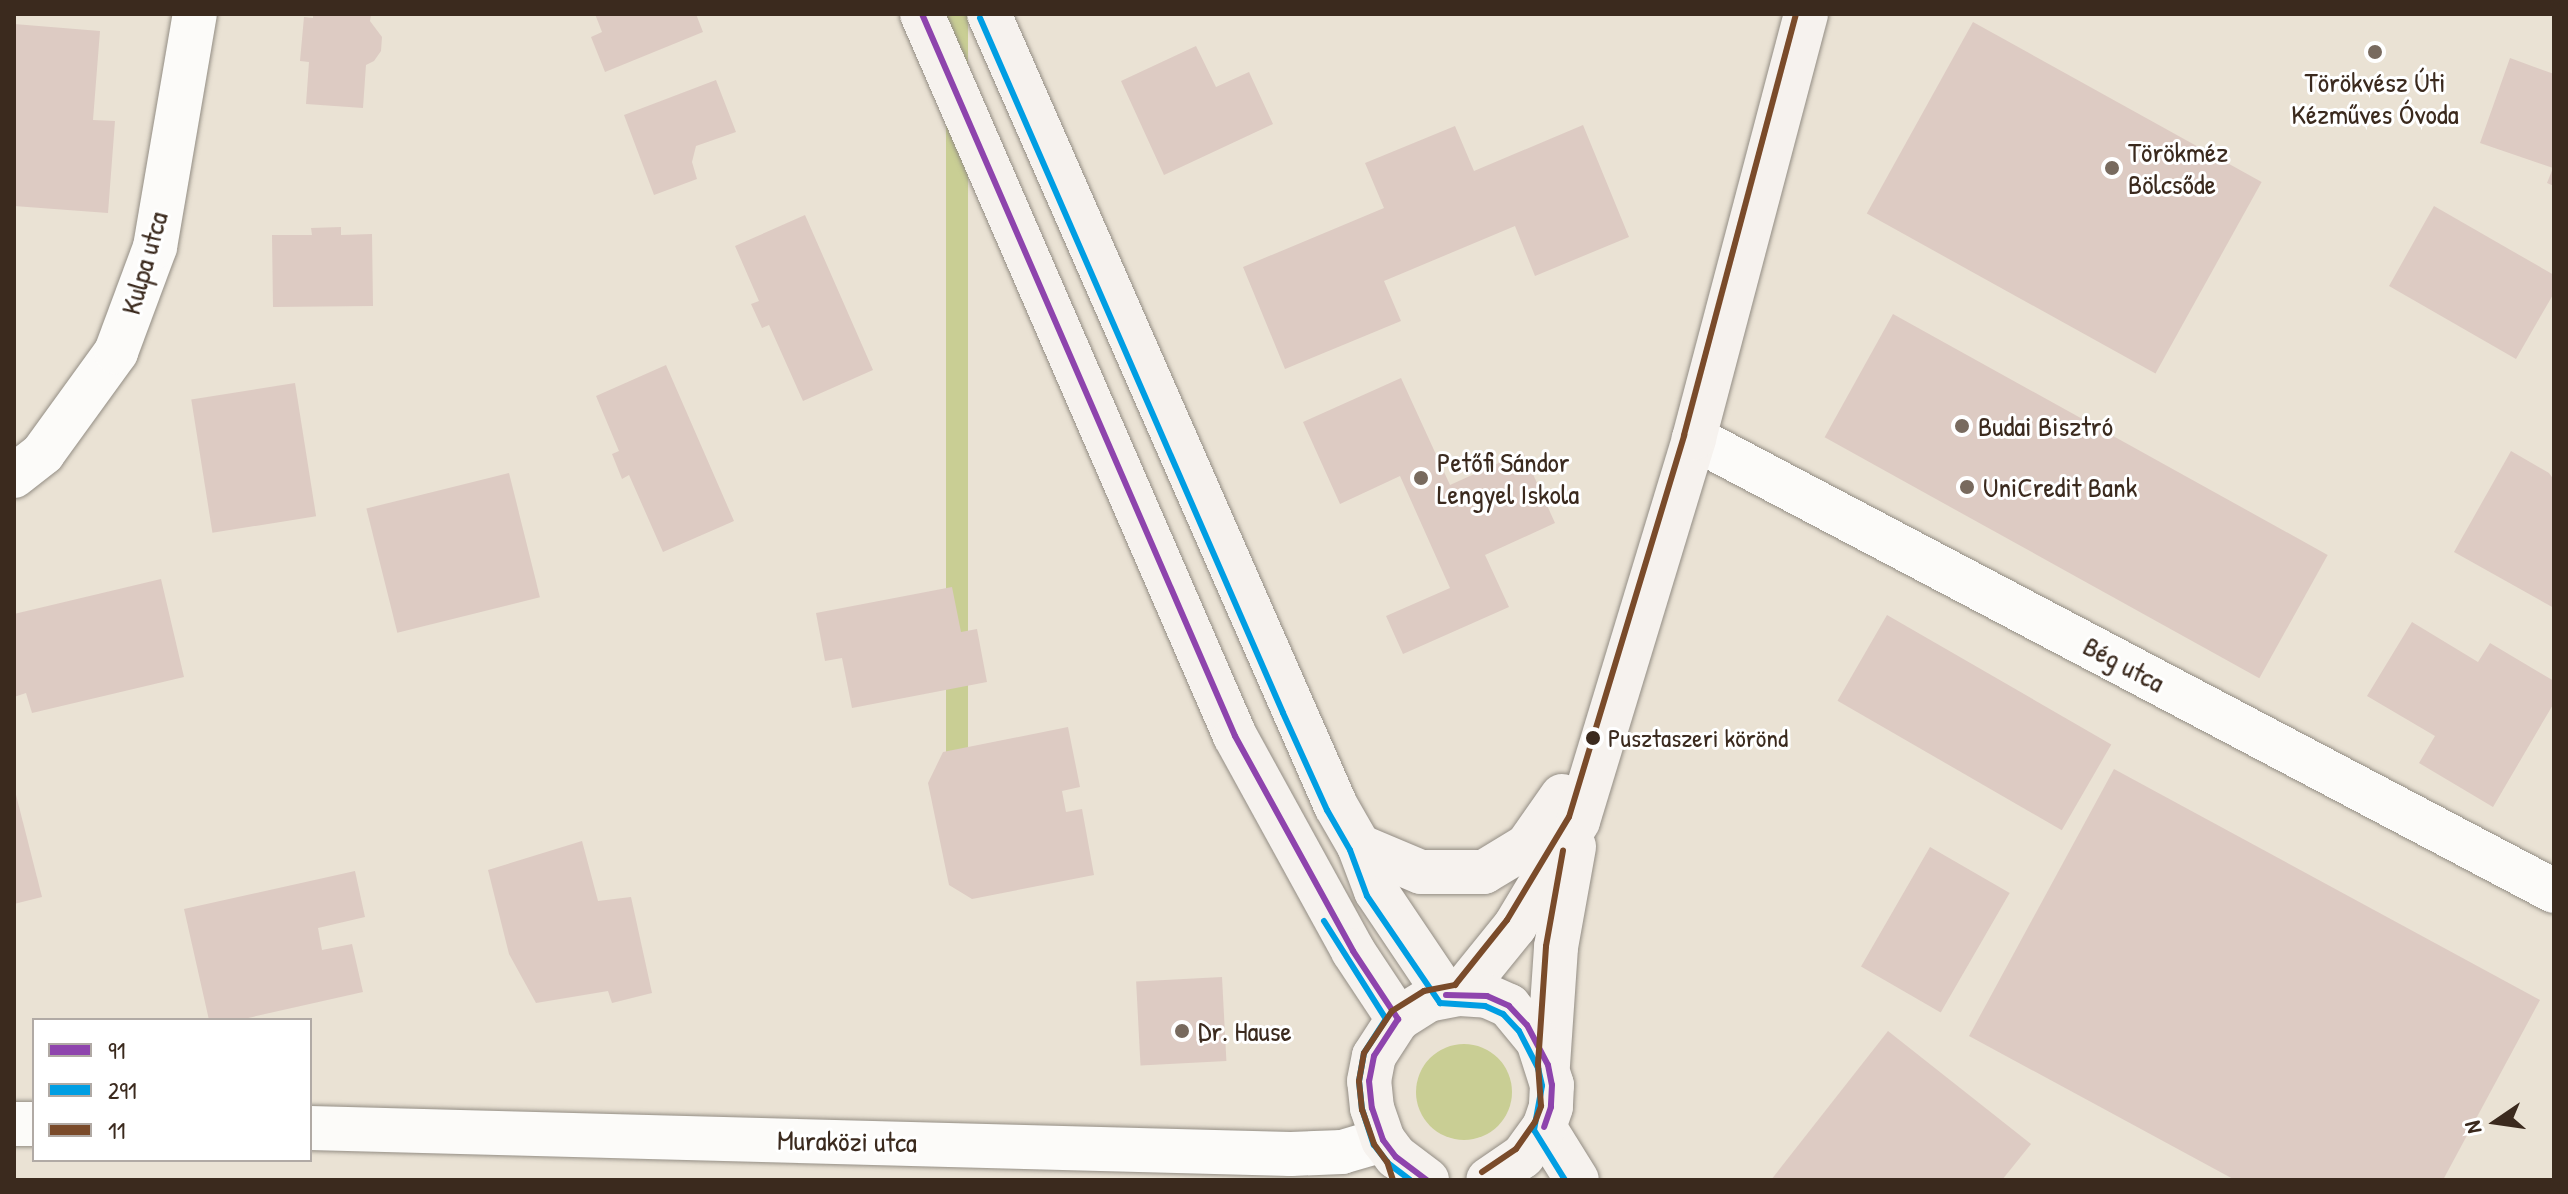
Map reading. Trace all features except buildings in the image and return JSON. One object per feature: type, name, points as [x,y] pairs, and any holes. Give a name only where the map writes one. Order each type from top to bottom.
[{"type":"street","name":"Kulpa utca","points":[[14,476],[43,453],[116,352],[155,247],[195,14]]},
{"type":"street","points":[[922,14],[1235,736],[1353,951],[1398,1019]]},
{"type":"street","points":[[989,14],[1292,709],[1336,806],[1359,846],[1376,891],[1453,995]]},
{"type":"street","points":[[1488,1180],[1523,1156],[1544,1127],[1551,1107],[1548,1065],[1556,947],[1578,821],[1694,438],[1806,14]]},
{"type":"street","name":"Bég utca","points":[[1694,438],[2554,891]]},
{"type":"street","points":[[1359,846],[1421,872],[1484,872],[1527,846],[1599,746]]},
{"type":"street","points":[[1453,995],[1515,926],[1578,821]]},
{"type":"street","points":[[1402,1164],[1372,1108],[1369,1081],[1374,1056],[1398,1019],[1428,1000],[1453,995],[1487,996],[1509,1006],[1538,1041],[1548,1065]]},
{"type":"street","points":[[1544,1127],[1577,1180]]},
{"type":"street","name":"Muraközi utca","points":[[312,1128],[1291,1154],[1342,1152],[1402,1164]]},
{"type":"green space","points":[[946,14],[968,14],[968,834],[946,834]]},
{"type":"green space","points":[[1455,1044],[1473,1044],[1491,1052],[1504,1065],[1512,1083],[1509,1111],[1491,1132],[1473,1140],[1455,1140],[1437,1132],[1424,1119],[1416,1101],[1416,1083],[1424,1065],[1437,1052]]},
{"type":"transit line","name":"91","points":[[922,14],[1235,736],[1353,951],[1398,1019],[1374,1056],[1369,1081],[1372,1108],[1383,1140],[1396,1157],[1427,1180]]},
{"type":"transit line","name":"11","points":[[1393,1180],[1387,1162],[1374,1144],[1362,1110],[1359,1081],[1364,1053],[1392,1011],[1424,991],[1455,985],[1507,920],[1569,817],[1684,435],[1796,14]]},
{"type":"transit line","name":"291","points":[[980,18],[1283,713],[1327,810],[1350,850],[1367,896],[1440,1003],[1485,1006],[1503,1014],[1519,1031],[1538,1068],[1542,1086],[1534,1130],[1565,1180]]},
{"type":"transit line","name":"11","points":[[1482,1172],[1516,1149],[1535,1122],[1541,1106],[1538,1064],[1546,946],[1563,851]]},
{"type":"transit line","name":"291","points":[[1324,921],[1386,1019],[1364,1053],[1359,1081],[1362,1109],[1374,1145],[1389,1164],[1410,1180]]},
{"type":"transit line","name":"91","points":[[1446,995],[1487,996],[1509,1006],[1527,1025],[1548,1065],[1552,1085],[1551,1107],[1544,1127]]},
{"type":"place","name":"Törökvész Úti Kézműves Óvoda","points":[[2375,52]]},
{"type":"place","name":"Törökméz Bölcsőde","points":[[2112,168]]},
{"type":"place","name":"Budai Bisztró","points":[[1962,426]]},
{"type":"place","name":"Petőfi Sándor Lengyel Iskola","points":[[1421,478]]},
{"type":"place","name":"UniCredit Bank","points":[[1967,487]]},
{"type":"place","name":"Pusztaszeri körönd","points":[[1593,738]]},
{"type":"place","name":"Dr. Hause","points":[[1182,1031]]}]
